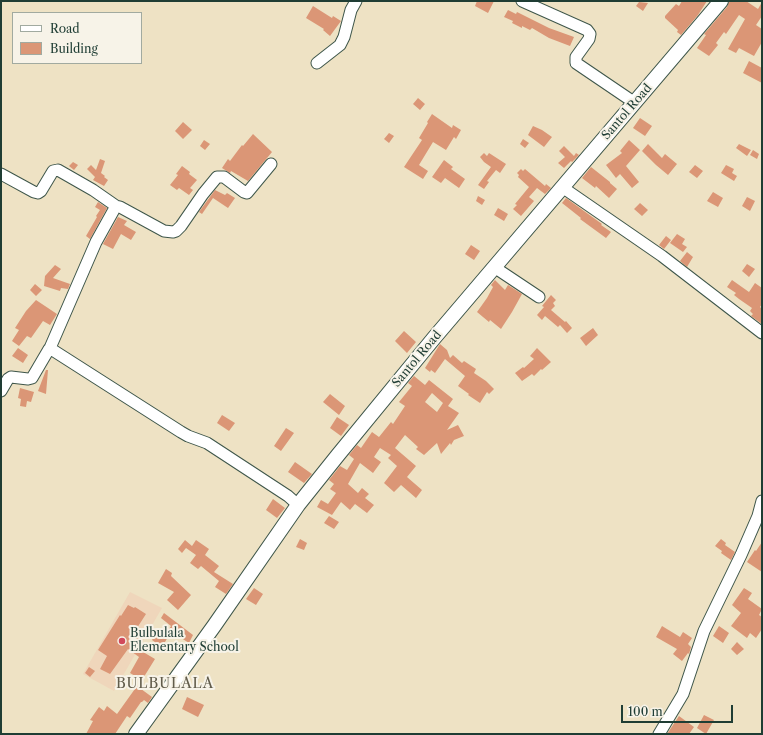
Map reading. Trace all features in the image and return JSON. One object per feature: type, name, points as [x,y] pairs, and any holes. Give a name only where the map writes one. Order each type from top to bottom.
[{"type":"main road","name":"Santol Road","points":[[136,734],[214,626],[298,505],[494,267],[721,1]]},
{"type":"street","points":[[317,63],[340,45],[344,37],[351,10],[356,1]]},
{"type":"street","points":[[522,1],[587,30],[590,34],[576,57],[576,63],[635,103]]},
{"type":"street","points":[[1,174],[38,193],[41,191],[53,171],[58,170],[93,190],[116,206],[164,231],[173,232],[181,226],[203,194],[217,177],[224,177],[247,193],[271,164]]},
{"type":"street","points":[[562,187],[662,256],[762,333]]},
{"type":"street","points":[[1,391],[8,379],[11,377],[32,378],[50,348],[96,242],[116,206]]},
{"type":"street","points":[[494,267],[539,297]]},
{"type":"street","points":[[50,348],[181,432],[207,443],[288,496],[298,505]]},
{"type":"street","points":[[659,734],[683,694],[701,637],[741,555],[758,516],[762,502]]},
{"type":"shaded area","name":"Bulbulala Elementary School","points":[[130,592],[162,608],[114,691],[83,674]]},
{"type":"building","points":[[477,1],[494,1],[488,13],[475,6]]},
{"type":"building","points":[[682,1],[707,1],[698,15],[681,35],[677,32],[678,30],[665,18],[665,16],[676,4],[679,6]]},
{"type":"building","points":[[729,1],[746,1],[758,9],[762,2],[762,16],[756,25],[762,29],[762,42],[754,56],[739,48],[736,53],[728,49],[745,19],[739,15],[726,34],[724,32],[716,43],[718,45],[709,56],[697,48],[706,35],[704,34],[727,7]]},
{"type":"building","points":[[639,2],[648,3],[643,11],[636,6]]},
{"type":"building","points":[[313,6],[332,18],[333,16],[341,21],[330,36],[323,30],[324,29],[306,18]]},
{"type":"building","points":[[508,10],[516,14],[517,12],[549,28],[574,37],[570,46],[549,38],[532,28],[530,30],[522,26],[522,28],[512,23],[513,21],[504,17]]},
{"type":"building","points":[[749,61],[762,68],[762,83],[743,73]]},
{"type":"building","points":[[418,98],[425,104],[420,110],[413,104]]},
{"type":"building","points":[[432,114],[452,128],[453,125],[461,130],[456,139],[454,137],[446,150],[433,142],[419,165],[428,171],[423,179],[404,167],[422,140],[419,138]]},
{"type":"building","points":[[640,118],[652,126],[645,136],[633,128]]},
{"type":"building","points":[[183,122],[192,130],[183,139],[175,131]]},
{"type":"building","points":[[533,126],[552,137],[544,147],[528,135]]},
{"type":"building","points":[[389,133],[394,136],[389,143],[384,139]]},
{"type":"building","points":[[253,134],[272,152],[248,181],[231,171],[230,173],[222,168],[228,159],[230,161],[242,145],[243,146]]},
{"type":"building","points":[[523,139],[529,143],[525,148],[520,144]]},
{"type":"building","points":[[204,140],[210,144],[205,150],[200,146]]},
{"type":"building","points":[[629,140],[640,150],[626,166],[639,182],[632,188],[620,174],[616,178],[606,165],[622,153],[620,151]]},
{"type":"building","points":[[648,144],[662,158],[665,154],[677,164],[668,175],[642,151]]},
{"type":"building","points":[[739,144],[751,150],[747,156],[736,148]]},
{"type":"building","points":[[564,146],[574,156],[576,153],[579,155],[564,168],[558,163],[565,157],[559,151]]},
{"type":"building","points":[[753,150],[759,154],[757,159],[750,155]]},
{"type":"building","points":[[484,153],[487,156],[489,153],[506,164],[500,173],[496,170],[487,181],[489,182],[484,189],[478,185],[491,167],[480,157]]},
{"type":"building","points":[[100,159],[105,161],[101,173],[108,180],[104,186],[93,180],[95,177],[87,169],[91,165],[96,170]]},
{"type":"building","points":[[444,160],[453,167],[451,169],[465,179],[459,188],[445,178],[441,183],[432,177]]},
{"type":"building","points":[[73,162],[78,165],[74,170],[69,166]]},
{"type":"building","points":[[695,165],[703,171],[697,178],[689,172]]},
{"type":"building","points":[[726,165],[734,169],[732,173],[737,176],[734,181],[721,173]]},
{"type":"building","points":[[182,166],[197,180],[190,188],[193,190],[189,195],[179,188],[177,190],[170,185],[178,175],[176,174]]},
{"type":"building","points":[[591,167],[617,189],[609,198],[596,186],[595,188],[582,178]]},
{"type":"building","points":[[521,169],[523,171],[525,169],[545,186],[546,184],[551,188],[545,194],[537,188],[529,197],[534,201],[521,216],[513,209],[517,205],[515,204],[529,187],[518,177],[519,175],[517,173]]},
{"type":"building","points":[[215,190],[225,195],[227,193],[235,198],[228,208],[213,198],[202,214],[199,212]]},
{"type":"building","points":[[713,192],[723,198],[718,207],[707,201]]},
{"type":"building","points":[[478,196],[485,200],[482,205],[476,201]]},
{"type":"building","points":[[747,197],[755,201],[750,211],[742,206]]},
{"type":"building","points":[[566,198],[611,232],[606,238],[580,219],[581,218],[562,203]]},
{"type":"building","points":[[98,202],[107,208],[90,239],[86,236],[100,210],[95,207]]},
{"type":"building","points":[[640,203],[648,210],[642,216],[634,209]]},
{"type":"building","points":[[498,208],[508,214],[504,221],[494,215]]},
{"type":"building","points":[[118,217],[127,221],[124,225],[136,232],[131,240],[121,234],[113,249],[103,244]]},
{"type":"building","points":[[677,234],[685,239],[682,244],[687,247],[683,252],[670,243]]},
{"type":"building","points":[[666,236],[671,240],[664,249],[659,245]]},
{"type":"building","points":[[471,245],[480,251],[474,260],[465,254]]},
{"type":"building","points":[[687,252],[693,257],[687,267],[680,261]]},
{"type":"building","points":[[747,264],[755,269],[749,277],[742,271]]},
{"type":"building","points":[[55,265],[61,269],[53,278],[70,284],[68,289],[61,288],[60,291],[44,286],[45,276]]},
{"type":"building","points":[[495,280],[505,290],[508,285],[522,294],[501,329],[490,320],[489,322],[477,312],[487,298],[493,287],[491,285]]},
{"type":"building","points":[[732,280],[749,292],[755,283],[762,288],[762,304],[760,307],[762,309],[762,324],[751,316],[753,314],[750,311],[752,308],[734,295],[736,293],[727,287]]},
{"type":"building","points":[[35,284],[42,290],[36,296],[30,290]]},
{"type":"building","points":[[551,295],[556,300],[553,303],[555,306],[551,310],[565,322],[566,321],[572,328],[567,333],[560,325],[558,327],[545,316],[542,320],[537,315]]},
{"type":"building","points":[[36,300],[57,314],[50,325],[43,321],[31,338],[27,336],[19,346],[12,341],[19,330],[15,328],[26,311]]},
{"type":"building","points":[[593,328],[598,335],[586,346],[580,338]]},
{"type":"building","points":[[404,331],[416,342],[407,353],[395,341]]},
{"type":"building","points":[[440,344],[447,350],[450,358],[453,355],[462,363],[464,361],[476,369],[474,373],[486,381],[494,389],[489,394],[487,392],[480,403],[458,386],[465,376],[445,359],[435,373],[431,370],[430,372],[425,368]]},
{"type":"building","points":[[18,348],[28,355],[23,363],[12,356]]},
{"type":"building","points":[[537,348],[551,362],[534,376],[532,374],[522,381],[515,373],[523,367],[524,368],[534,359],[530,356]]},
{"type":"building","points":[[46,370],[48,370],[46,394],[38,391]]},
{"type":"building","points":[[414,376],[425,385],[429,380],[453,399],[448,406],[459,413],[447,430],[458,425],[464,436],[454,440],[451,445],[450,443],[441,454],[437,443],[424,455],[416,449],[418,447],[405,435],[395,448],[416,466],[407,477],[422,490],[416,498],[401,485],[394,492],[384,483],[397,466],[388,458],[391,455],[380,448],[374,457],[381,462],[373,473],[360,463],[348,484],[358,493],[362,488],[369,494],[365,498],[374,505],[367,513],[355,504],[350,510],[341,502],[332,515],[317,507],[321,500],[328,504],[336,493],[330,489],[334,484],[329,480],[340,466],[347,470],[354,459],[349,455],[357,445],[361,448],[372,432],[379,437],[391,422],[393,424],[405,406],[399,402],[412,386],[408,383]],"holes":[[[432,393],[443,403],[437,412],[425,402]]]},
{"type":"building","points":[[20,388],[34,392],[31,402],[27,401],[26,407],[20,406],[21,399],[18,398]]},
{"type":"building","points":[[330,394],[345,406],[339,415],[323,402]]},
{"type":"building","points":[[222,415],[235,423],[229,431],[217,423]]},
{"type":"building","points":[[337,417],[349,425],[341,436],[330,428]]},
{"type":"building","points":[[286,428],[294,433],[281,451],[274,446]]},
{"type":"building","points":[[295,462],[312,474],[304,483],[288,472]]},
{"type":"building","points":[[273,499],[285,508],[277,518],[266,510]]},
{"type":"building","points":[[329,516],[339,522],[334,529],[324,523]]},
{"type":"building","points":[[300,539],[307,543],[304,550],[296,547]]},
{"type":"building","points":[[721,539],[726,543],[725,545],[735,552],[731,560],[721,553],[722,551],[715,546]]},
{"type":"building","points":[[185,540],[192,546],[196,540],[209,549],[205,555],[219,566],[214,572],[233,584],[226,594],[215,587],[219,581],[201,566],[198,569],[190,563],[196,555],[186,548],[182,553],[178,549]]},
{"type":"building","points":[[762,542],[762,572],[747,562]]},
{"type":"building","points":[[166,569],[172,573],[171,576],[191,595],[178,610],[167,600],[174,592],[158,583]]},
{"type":"building","points":[[254,588],[263,594],[256,605],[246,599]]},
{"type":"building","points":[[744,588],[752,593],[748,599],[762,609],[759,615],[762,617],[762,629],[756,638],[750,633],[747,638],[731,626],[741,613],[732,605]]},
{"type":"building","points":[[128,605],[134,608],[135,607],[146,614],[137,628],[142,631],[133,646],[155,659],[142,680],[130,673],[139,657],[128,649],[110,674],[100,669],[107,656],[98,650]]},
{"type":"building","points":[[164,613],[193,635],[189,643],[175,634],[174,636],[167,632],[171,626],[161,618]]},
{"type":"building","points":[[662,626],[680,637],[683,632],[692,638],[688,644],[691,647],[689,654],[688,653],[682,661],[673,654],[677,649],[656,637]]},
{"type":"building","points":[[719,626],[729,633],[723,643],[713,636]]},
{"type":"building","points":[[158,631],[168,637],[162,647],[152,640]]},
{"type":"building","points":[[737,642],[744,649],[737,655],[731,649]]},
{"type":"building","points":[[89,667],[95,671],[90,677],[85,673]]},
{"type":"building","points":[[137,686],[152,697],[148,703],[144,700],[141,702],[130,718],[127,716],[115,734],[86,734],[93,721],[90,720],[99,707],[104,711],[107,706],[117,714]]},
{"type":"building","points":[[187,697],[204,705],[198,717],[182,709]]},
{"type":"building","points":[[704,715],[714,720],[706,734],[697,728]]},
{"type":"building","points":[[679,716],[694,727],[689,734],[667,734]]},
{"type":"place","name":"Bulbulala Elementary School","points":[[122,641]]},
{"type":"district","name":"BULBULALA","points":[[165,684]]}]
